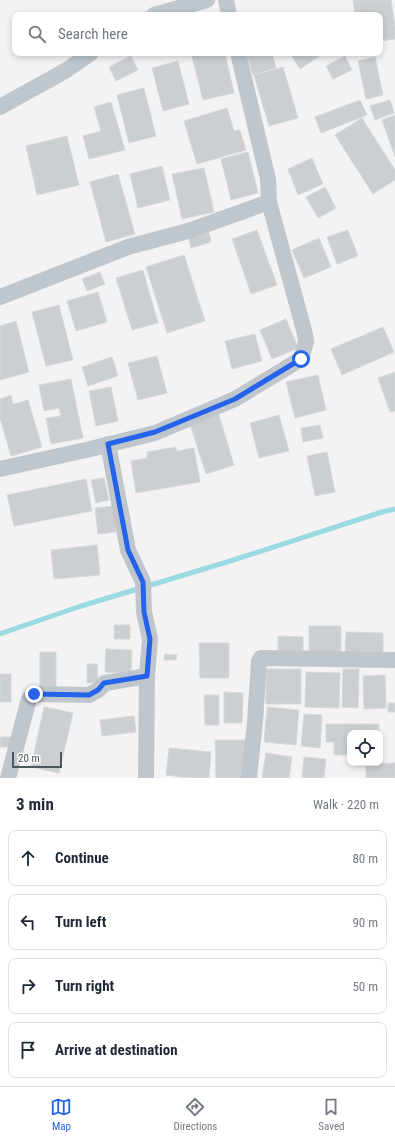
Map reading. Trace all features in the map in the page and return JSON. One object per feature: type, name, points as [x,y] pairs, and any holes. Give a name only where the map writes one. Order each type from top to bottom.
[{"type":"street","points":[[165,12],[207,0]]},
{"type":"street","points":[[226,0],[228,12]]},
{"type":"street","points":[[0,107],[65,71],[87,56]]},
{"type":"street","points":[[0,469],[86,450],[155,432],[235,399],[301,359],[306,342],[305,334],[269,202],[268,179],[239,56]]},
{"type":"street","points":[[0,297],[128,247],[188,230],[269,202]]},
{"type":"street","points":[[108,444],[128,550],[143,582],[144,612],[150,639],[147,676],[146,778]]},
{"type":"street","points":[[249,778],[255,722],[259,661],[261,658],[395,660]]},
{"type":"street","points":[[8,778],[29,699],[34,694],[89,695],[98,690],[104,683],[147,676]]},
{"type":"building","points":[[353,0],[391,0],[395,27],[395,39],[383,41],[383,12],[355,12]]},
{"type":"building","points":[[131,56],[138,70],[116,81],[109,67]]},
{"type":"building","points":[[192,56],[226,56],[234,93],[203,100]]},
{"type":"building","points":[[247,56],[273,56],[276,68],[253,75]]},
{"type":"building","points":[[292,56],[320,56],[300,69]]},
{"type":"building","points":[[345,56],[352,70],[333,79],[326,66]]},
{"type":"building","points":[[375,57],[383,95],[366,99],[358,61]]},
{"type":"building","points":[[178,61],[189,104],[163,111],[152,68]]},
{"type":"building","points":[[283,67],[298,118],[269,126],[254,75]]},
{"type":"building","points":[[144,88],[156,136],[129,143],[117,95]]},
{"type":"building","points":[[360,100],[367,115],[321,133],[315,117]]},
{"type":"building","points":[[390,100],[394,113],[375,120],[370,106]]},
{"type":"building","points":[[111,102],[125,150],[89,159],[83,136],[101,131],[94,107]]},
{"type":"building","points":[[227,108],[234,131],[240,130],[246,150],[197,164],[184,121]]},
{"type":"building","points":[[395,115],[395,157],[382,120]]},
{"type":"building","points":[[362,118],[395,170],[395,180],[373,194],[335,135]]},
{"type":"building","points":[[67,136],[79,185],[37,195],[26,146]]},
{"type":"building","points":[[248,152],[258,193],[231,200],[221,159]]},
{"type":"building","points":[[312,158],[323,184],[298,195],[288,169]]},
{"type":"building","points":[[162,166],[170,200],[138,208],[130,174]]},
{"type":"building","points":[[204,168],[214,212],[182,219],[172,174]]},
{"type":"building","points":[[118,174],[135,234],[106,242],[90,182]]},
{"type":"building","points":[[325,187],[336,208],[318,218],[306,197]]},
{"type":"building","points":[[208,229],[211,242],[191,248],[188,235]]},
{"type":"building","points":[[257,230],[277,285],[251,294],[232,239]]},
{"type":"building","points":[[348,230],[358,256],[337,264],[327,237]]},
{"type":"building","points":[[319,238],[331,267],[304,278],[292,250]]},
{"type":"building","points":[[184,255],[205,321],[167,333],[146,267]]},
{"type":"building","points":[[143,270],[158,323],[132,330],[116,278]]},
{"type":"building","points":[[100,272],[105,284],[87,291],[82,279]]},
{"type":"building","points":[[98,292],[107,322],[76,331],[67,301]]},
{"type":"building","points":[[59,305],[73,360],[46,366],[32,312]]},
{"type":"building","points":[[286,319],[298,348],[272,359],[260,330]]},
{"type":"building","points":[[16,321],[29,372],[0,380],[0,326]]},
{"type":"building","points":[[383,327],[394,352],[342,375],[331,349]]},
{"type":"building","points":[[255,334],[262,361],[232,369],[225,341]]},
{"type":"building","points":[[157,356],[167,393],[138,400],[128,363]]},
{"type":"building","points":[[112,357],[118,376],[88,386],[82,367]]},
{"type":"building","points":[[395,372],[395,411],[390,412],[378,378]]},
{"type":"building","points":[[318,375],[326,410],[295,418],[286,382]]},
{"type":"building","points":[[71,379],[83,438],[51,444],[46,418],[61,416],[59,408],[44,411],[39,385]]},
{"type":"building","points":[[111,387],[118,421],[96,426],[89,391]]},
{"type":"building","points":[[11,395],[13,404],[28,400],[42,447],[11,456],[0,418],[0,399]]},
{"type":"building","points":[[218,412],[234,465],[206,474],[189,421]]},
{"type":"building","points":[[279,415],[289,451],[259,458],[250,423]]},
{"type":"building","points":[[320,425],[323,438],[303,442],[301,428]]},
{"type":"building","points":[[176,447],[177,451],[194,448],[200,482],[136,493],[131,461],[147,458],[147,452]]},
{"type":"building","points":[[327,452],[335,492],[315,496],[307,456]]},
{"type":"building","points":[[104,478],[109,500],[96,503],[91,480]]},
{"type":"building","points":[[86,479],[92,511],[14,526],[7,495]]},
{"type":"building","points":[[113,506],[116,532],[98,534],[95,508]]},
{"type":"building","points":[[97,545],[100,575],[54,579],[51,550]]},
{"type":"building","points":[[114,625],[130,625],[130,639],[114,639]]},
{"type":"building","points":[[309,626],[341,626],[341,652],[309,652]]},
{"type":"building","points":[[346,632],[383,633],[383,658],[345,658]]},
{"type":"building","points":[[278,636],[303,637],[303,651],[278,651]]},
{"type":"building","points":[[199,643],[229,643],[229,678],[200,678]]},
{"type":"building","points":[[106,649],[132,650],[131,673],[105,672]]},
{"type":"building","points":[[40,652],[56,652],[56,690],[40,690]]},
{"type":"building","points":[[165,654],[177,655],[176,660],[164,660]]},
{"type":"building","points":[[87,664],[97,664],[98,683],[87,683]]},
{"type":"building","points":[[266,669],[301,669],[301,704],[266,704]]},
{"type":"building","points":[[343,669],[359,669],[358,708],[342,707]]},
{"type":"building","points":[[306,672],[340,673],[339,708],[305,707]]},
{"type":"building","points":[[0,674],[11,674],[11,702],[0,702]]},
{"type":"building","points":[[385,675],[386,708],[364,709],[363,676]]},
{"type":"building","points":[[224,692],[243,693],[242,723],[224,723]]},
{"type":"building","points":[[204,695],[219,695],[219,725],[205,725]]},
{"type":"building","points":[[388,703],[395,703],[395,712],[388,712]]},
{"type":"building","points":[[44,707],[73,713],[59,773],[31,767]]},
{"type":"building","points":[[267,707],[299,710],[296,745],[264,742]]},
{"type":"building","points":[[304,714],[322,715],[320,748],[301,746]]},
{"type":"building","points":[[134,716],[136,732],[102,736],[100,720]]},
{"type":"building","points":[[326,724],[379,724],[379,730],[347,730],[347,755],[334,755],[334,742],[326,742]]},
{"type":"building","points":[[0,737],[13,737],[13,747],[0,747]]},
{"type":"building","points":[[215,740],[246,740],[246,778],[216,778]]},
{"type":"building","points":[[169,748],[211,752],[209,778],[166,775]]},
{"type":"building","points":[[266,753],[292,757],[289,778],[262,778]]},
{"type":"building","points":[[304,757],[326,759],[324,778],[302,778]]},
{"type":"building","points":[[383,763],[395,763],[395,778],[366,778],[366,766],[383,766]]},
{"type":"waterway","points":[[0,634],[78,607],[395,509]]},
{"type":"route","points":[[34,694],[89,695],[98,690],[104,683],[147,676],[150,639],[144,612],[143,582],[128,550],[108,444],[155,432],[235,399],[301,359]]}]
